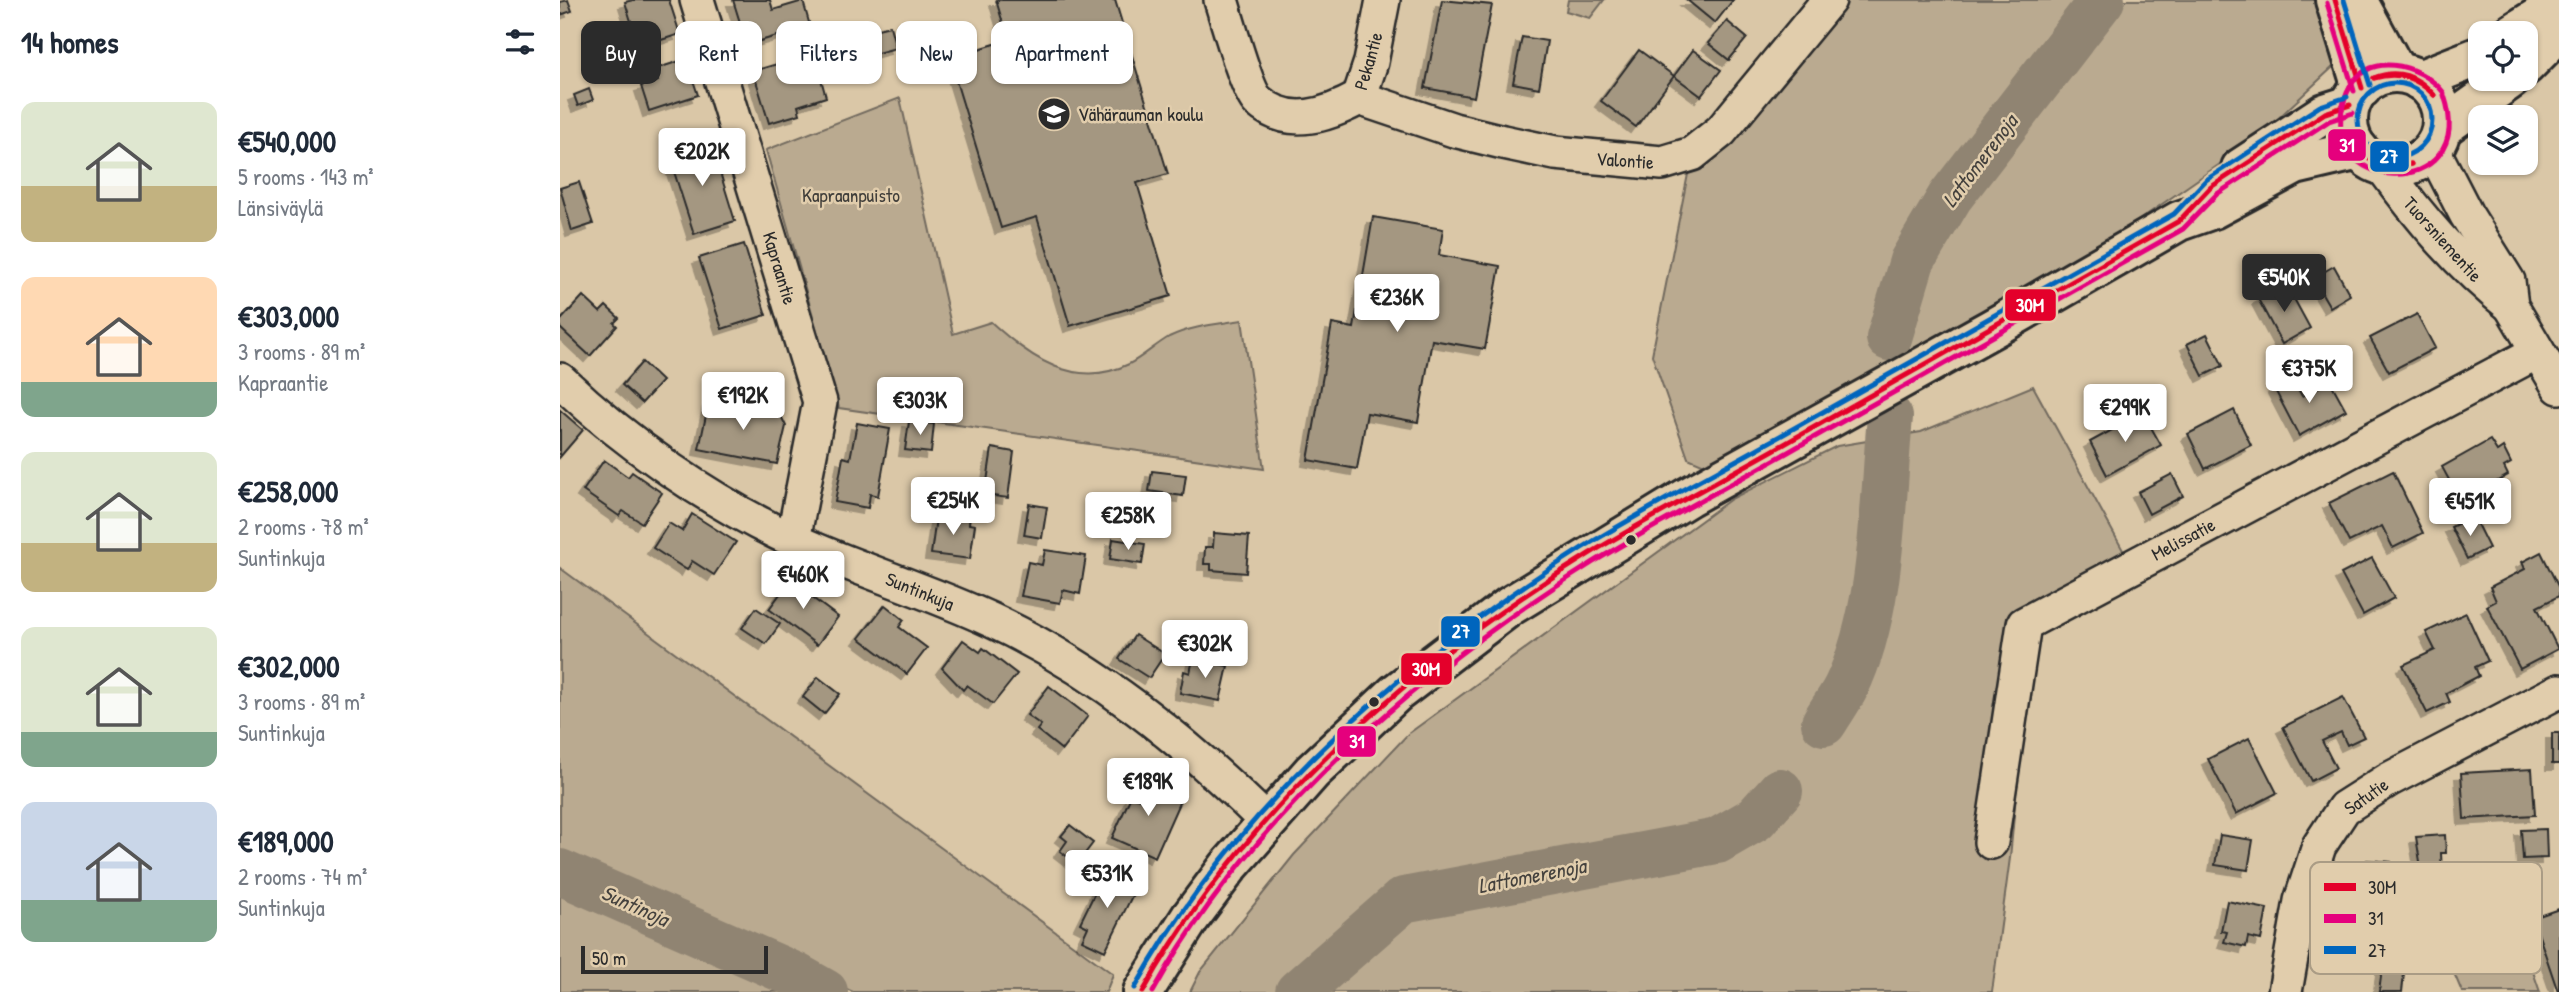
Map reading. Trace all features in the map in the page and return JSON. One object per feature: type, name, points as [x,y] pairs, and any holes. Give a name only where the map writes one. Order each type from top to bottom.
[{"type":"main road","points":[[2335,0],[2356,97],[2351,135],[2370,158]]},
{"type":"main road","points":[[2357,0],[2408,76],[2436,97],[2442,112],[2437,138]]},
{"type":"main road","points":[[2533,21],[2559,4]]},
{"type":"main road","points":[[2538,53],[2559,32]]},
{"type":"main road","points":[[2179,221],[2211,187],[2325,113],[2356,97],[2381,75],[2408,76],[2468,59]]},
{"type":"main road","points":[[1143,992],[1190,918],[1267,822],[1347,737],[1441,655],[1544,583],[1688,497],[1993,328],[2179,221],[2213,209],[2295,165],[2370,158],[2397,167],[2413,164],[2437,138],[2496,91]]},
{"type":"street","name":"Kapraantie","points":[[697,0],[820,402],[793,540]]},
{"type":"street","name":"Pekantie","points":[[1221,0],[1256,100],[1276,112],[1297,117],[1331,113],[1359,97],[1371,62],[1383,0]]},
{"type":"street","name":"Valontie","points":[[1359,97],[1454,130],[1503,142],[1555,153],[1628,163],[1662,163],[1692,154],[1721,131],[1829,0]]},
{"type":"street","name":"Tuorsniementie","points":[[2437,138],[2466,214],[2508,281],[2511,306]]},
{"type":"street","name":"Tuorsniementie","points":[[2370,158],[2424,223],[2487,287],[2511,306],[2559,387]]},
{"type":"street","name":"Melissatie","points":[[1991,842],[2024,624],[2537,352]]},
{"type":"street","name":"Suntinkuja","points":[[560,380],[594,412],[660,460],[717,498],[793,540],[991,620],[1082,668],[1173,734],[1267,822]]},
{"type":"street","name":"Satutie","points":[[2314,862],[2319,846],[2344,808],[2388,780],[2559,691]]},
{"type":"street","name":"Satutie","points":[[2285,992],[2301,901],[2310,874]]},
{"type":"green space","points":[[1568,0],[1604,0],[1590,18],[1566,11]]},
{"type":"green space","points":[[1821,0],[2324,0],[2329,10],[2335,65],[2256,139],[2100,247],[1709,467],[1688,458],[1652,355],[1692,154]]},
{"type":"green space","name":"Kapraanpuisto","points":[[900,98],[953,334],[991,322],[1038,358],[1072,372],[1090,373],[1109,371],[1129,364],[1177,333],[1242,320],[1264,469],[839,408],[766,150]]},
{"type":"green space","points":[[2033,386],[2136,574],[2032,627],[2010,858],[1992,992],[1190,992],[1200,972],[1294,855],[1408,734],[1731,499],[1837,446],[1921,432]]},
{"type":"green space","points":[[560,568],[1113,974],[1106,992],[853,992],[560,857]]},
{"type":"green space","points":[[560,872],[795,975],[825,992],[560,992]]},
{"type":"green space","points":[[2454,974],[2534,974],[2540,992],[2462,992]]},
{"type":"building","points":[[568,0],[572,11],[560,15],[560,2]]},
{"type":"building","points":[[669,0],[676,21],[675,36],[661,40],[661,21],[631,21],[625,2]]},
{"type":"building","points":[[733,0],[770,0],[773,10],[803,1],[809,21],[776,21],[776,36],[762,40],[762,21],[740,21]]},
{"type":"building","points":[[996,0],[1115,0],[1121,21],[1002,21]]},
{"type":"building","points":[[1442,0],[1492,5],[1474,97],[1425,88]]},
{"type":"building","points":[[1687,0],[1733,0],[1715,23]]},
{"type":"building","points":[[1727,21],[1747,38],[1729,60],[1708,43]]},
{"type":"building","points":[[890,26],[896,48],[882,52],[882,28]]},
{"type":"building","points":[[1522,37],[1547,41],[1539,88],[1513,83]]},
{"type":"building","points":[[991,45],[991,84],[1133,84],[1133,59],[1168,174],[1137,183],[1171,296],[1070,326],[1037,217],[1001,228],[957,84],[977,84],[977,49]]},
{"type":"building","points":[[1639,50],[1674,76],[1636,127],[1601,101]]},
{"type":"building","points":[[1693,50],[1721,70],[1701,96],[1674,76]]},
{"type":"building","points":[[675,63],[675,84],[694,84],[698,95],[649,111],[641,86],[661,84],[661,67]]},
{"type":"building","points":[[776,64],[776,84],[822,84],[826,97],[798,106],[800,114],[769,123],[757,84],[762,84],[762,68]]},
{"type":"building","points":[[589,89],[593,100],[578,106],[574,95]]},
{"type":"building","points":[[711,143],[735,221],[694,234],[669,156]]},
{"type":"building","points":[[579,182],[593,224],[572,231],[560,188]]},
{"type":"building","points":[[1373,217],[1443,229],[1439,255],[1500,266],[1485,349],[1432,340],[1418,422],[1367,413],[1357,469],[1308,460],[1332,324],[1354,328]]},
{"type":"building","points":[[744,244],[766,315],[722,329],[699,258]]},
{"type":"building","points":[[2334,266],[2350,295],[2330,307],[2313,278]]},
{"type":"building","points":[[2286,284],[2310,328],[2282,344],[2258,299]]},
{"type":"building","points":[[583,296],[600,312],[606,306],[619,318],[614,323],[617,326],[590,356],[560,328],[560,321]]},
{"type":"building","points":[[2417,314],[2435,348],[2389,372],[2370,338]]},
{"type":"building","points":[[2207,334],[2223,366],[2203,376],[2187,344]]},
{"type":"building","points":[[642,362],[662,381],[642,403],[622,385]]},
{"type":"building","points":[[2292,378],[2302,396],[2330,381],[2346,410],[2299,436],[2274,388]]},
{"type":"building","points":[[709,401],[779,412],[786,426],[777,464],[699,449]]},
{"type":"building","points":[[560,410],[583,430],[560,457]]},
{"type":"building","points":[[2234,410],[2251,445],[2205,469],[2188,434]]},
{"type":"building","points":[[2143,413],[2161,445],[2107,475],[2090,442]]},
{"type":"building","points":[[909,421],[934,424],[931,453],[905,450]]},
{"type":"building","points":[[857,423],[890,429],[878,496],[870,494],[868,508],[835,502],[843,457],[850,459]]},
{"type":"building","points":[[2490,440],[2497,451],[2503,447],[2511,463],[2504,467],[2508,475],[2461,502],[2442,467]]},
{"type":"building","points":[[992,448],[1014,452],[1008,498],[985,495]]},
{"type":"building","points":[[604,460],[628,477],[632,472],[662,493],[642,523],[623,511],[619,516],[583,491]]},
{"type":"building","points":[[1152,471],[1186,475],[1183,496],[1149,491]]},
{"type":"building","points":[[2393,471],[2423,533],[2393,548],[2382,526],[2349,542],[2329,503]]},
{"type":"building","points":[[2172,474],[2183,496],[2149,514],[2138,492]]},
{"type":"building","points":[[1029,504],[1047,507],[1042,538],[1024,535]]},
{"type":"building","points":[[692,514],[736,542],[714,575],[692,561],[687,570],[653,548],[669,523],[682,531]]},
{"type":"building","points":[[950,514],[970,516],[969,524],[975,525],[970,559],[931,554],[936,518],[950,520]]},
{"type":"building","points":[[2473,516],[2489,548],[2467,559],[2451,527]]},
{"type":"building","points":[[1214,533],[1249,536],[1246,573],[1211,570],[1211,564],[1204,564],[1205,547],[1213,547]]},
{"type":"building","points":[[1113,539],[1145,544],[1142,564],[1110,559]]},
{"type":"building","points":[[1045,550],[1086,556],[1080,594],[1063,590],[1060,603],[1021,596],[1028,562],[1042,565]]},
{"type":"building","points":[[2541,552],[2559,588],[2559,596],[2537,607],[2558,649],[2520,669],[2487,606],[2496,601],[2490,587],[2525,569],[2522,562]]},
{"type":"building","points":[[2372,558],[2394,598],[2363,615],[2341,574]]},
{"type":"building","points":[[794,575],[814,590],[810,596],[838,617],[817,645],[769,609]]},
{"type":"building","points":[[885,605],[904,620],[899,627],[927,648],[907,674],[859,638]]},
{"type":"building","points":[[756,608],[780,624],[766,644],[742,628]]},
{"type":"building","points":[[2466,613],[2488,661],[2475,667],[2479,676],[2446,693],[2450,702],[2427,713],[2403,665],[2435,650],[2426,632]]},
{"type":"building","points":[[1135,635],[1165,654],[1149,678],[1119,659]]},
{"type":"building","points":[[963,640],[980,652],[983,648],[1017,674],[993,704],[967,685],[963,690],[942,668]]},
{"type":"building","points":[[1193,659],[1228,666],[1220,701],[1180,693],[1184,671],[1190,673]]},
{"type":"building","points":[[818,677],[840,694],[824,714],[803,697]]},
{"type":"building","points":[[1049,686],[1088,716],[1062,750],[1037,730],[1041,725],[1027,715]]},
{"type":"building","points":[[2343,697],[2364,737],[2347,745],[2341,732],[2322,741],[2336,768],[2311,781],[2283,727]]},
{"type":"building","points":[[2552,733],[2559,733],[2559,764],[2552,764]]},
{"type":"building","points":[[2249,738],[2277,793],[2236,814],[2208,759]]},
{"type":"building","points":[[2532,769],[2535,815],[2464,819],[2461,773]]},
{"type":"building","points":[[1149,779],[1183,794],[1155,857],[1112,838],[1131,796],[1140,799]]},
{"type":"building","points":[[1070,825],[1093,843],[1077,864],[1060,851],[1067,841],[1061,836]]},
{"type":"building","points":[[2546,829],[2547,858],[2523,859],[2521,830]]},
{"type":"building","points":[[2220,835],[2253,840],[2248,870],[2215,865]]},
{"type":"building","points":[[2445,835],[2446,853],[2441,853],[2441,862],[2420,862],[2416,837]]},
{"type":"building","points":[[1106,870],[1137,886],[1105,951],[1082,940],[1088,927],[1080,923]]},
{"type":"building","points":[[2227,901],[2267,909],[2261,940],[2248,937],[2246,947],[2224,942],[2227,932],[2221,931]]},
{"type":"building","points":[[2559,909],[2559,992],[2542,945],[2542,915]]},
{"type":"building","points":[[2381,974],[2404,974],[2402,992],[2379,992]]},
{"type":"waterway","name":"Lattomerenoja","points":[[1889,338],[1912,261],[1950,197],[2102,0]]},
{"type":"waterway","name":"Lattomerenoja","points":[[1824,723],[1846,687],[1868,624],[1875,590],[1883,519],[1890,417]]},
{"type":"waterway","name":"Lattomerenoja","points":[[1298,992],[1403,900],[1717,841],[1755,819],[1780,791]]},
{"type":"waterway","name":"Suntinoja","points":[[560,872],[795,975],[825,992]]},
{"type":"transit line","name":"30M","points":[[2335,0],[2362,88]]},
{"type":"transit line","name":"27","points":[[2344,0],[2370,85]]},
{"type":"transit line","name":"31","points":[[2327,3],[2354,91]]},
{"type":"transit line","name":"31","points":[[2444,93],[2422,74],[2408,68],[2393,65],[2366,70],[2355,79],[2347,93],[2341,128],[2350,153],[2369,169],[2394,174],[2419,170],[2439,155],[2449,131],[2444,95]]},
{"type":"transit line","name":"30M","points":[[2374,78],[2391,74],[2407,76],[2421,83],[2434,95]]},
{"type":"transit line","name":"30M","points":[[2374,78],[2391,75],[2406,77],[2434,95]]},
{"type":"transit line","name":"27","points":[[2395,83],[2416,89],[2426,99],[2432,120],[2426,141],[2416,151],[2395,157],[2374,151],[2364,141],[2358,120],[2364,99],[2374,89],[2395,83]]},
{"type":"transit line","name":"27","points":[[1135,988],[1176,921],[1223,858],[1275,797],[1331,741],[1391,687],[1453,637],[1517,591],[1607,533],[2174,214],[2206,180],[2320,106],[2347,97]]},
{"type":"transit line","name":"30M","points":[[1143,992],[1183,926],[1230,863],[1282,803],[1338,746],[1398,692],[1460,642],[1589,554],[2179,221],[2211,187],[2325,113],[2350,105]]},
{"type":"transit line","name":"31","points":[[1153,992],[1193,927],[1239,865],[1290,807],[1346,751],[1405,698],[1466,650],[1529,604],[1617,548],[2183,229],[2217,194],[2329,121],[2353,113]]},
{"type":"transit line","name":"30M","points":[[2352,138],[2377,160],[2384,163],[2411,164]]},
{"type":"transit line","name":"30M","points":[[2352,138],[2362,153],[2376,162],[2393,166],[2411,164]]},
{"type":"place","name":"Vähärauman koulu","points":[[1054,114]]}]
